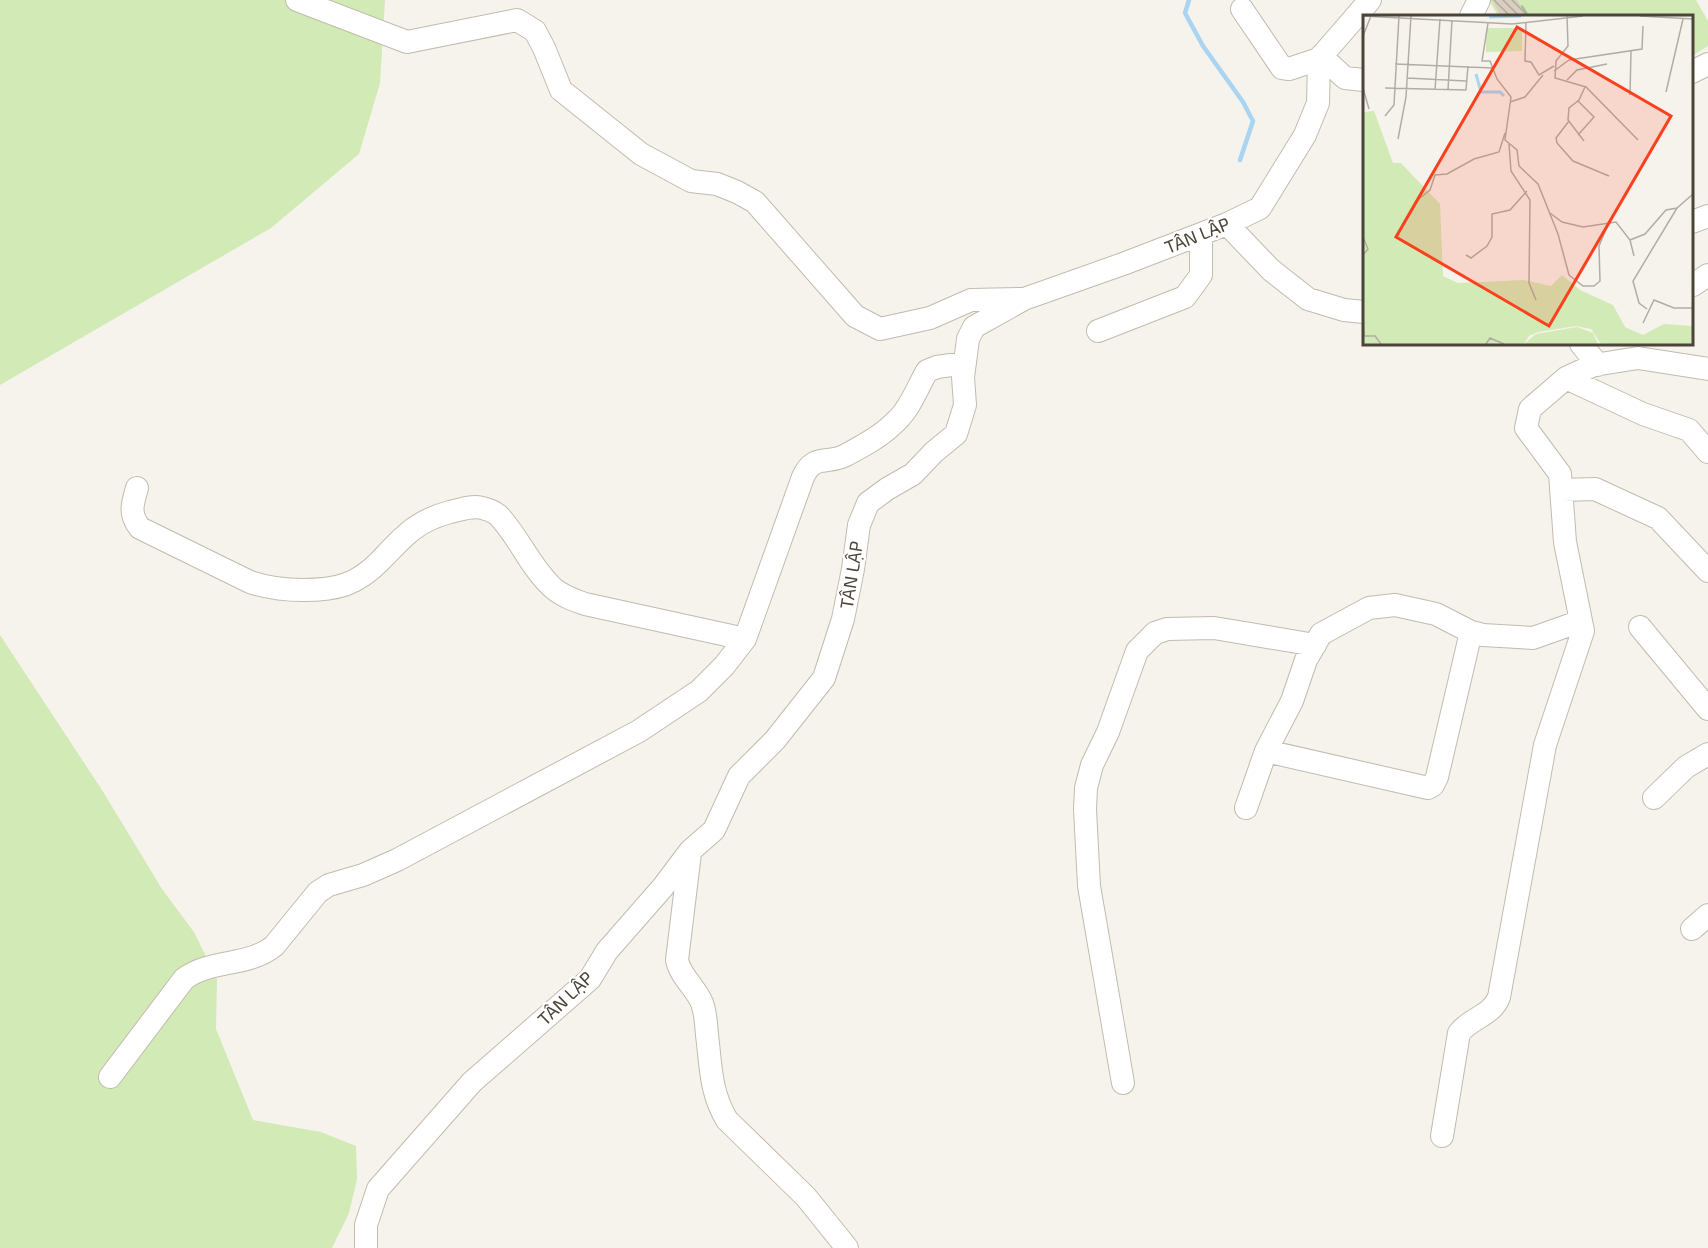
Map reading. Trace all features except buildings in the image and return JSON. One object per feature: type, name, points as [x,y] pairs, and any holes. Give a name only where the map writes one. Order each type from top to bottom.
[{"type":"street","points":[[297,0],[407,42],[517,20],[535,32],[561,90],[641,153],[691,181],[717,184],[755,202],[855,316],[880,329],[930,318],[971,300],[1024,299]]},
{"type":"street","points":[[1242,9],[1282,68],[1289,69],[1320,57],[1370,0]]},
{"type":"street","points":[[1472,15],[1479,0]]},
{"type":"street","points":[[1320,57],[1345,78],[1363,80]]},
{"type":"street","name":"TÂN LẬP","points":[[366,1248],[366,1225],[378,1189],[472,1082],[590,979],[607,951],[663,887],[690,851],[714,830],[739,776],[775,740],[824,678],[843,619],[859,525],[867,503],[913,474],[934,452],[956,434],[965,405],[963,377],[968,339],[974,327],[1024,299],[1227,224],[1260,208],[1305,135],[1318,103],[1320,57]]},
{"type":"street","points":[[1693,72],[1708,64]]},
{"type":"street","points":[[1693,222],[1708,216]]},
{"type":"street","points":[[1227,224],[1271,270],[1308,299],[1344,310],[1363,312]]},
{"type":"street","points":[[1098,332],[1185,297],[1201,275],[1201,234]]},
{"type":"street","points":[[1582,345],[1598,365]]},
{"type":"street","points":[[1442,1136],[1459,1033],[1464,1026],[1493,1008],[1499,997],[1545,745],[1582,631],[1565,542],[1560,474],[1526,428],[1530,409],[1566,378],[1598,365],[1638,358],[1708,369]]},
{"type":"street","points":[[110,1077],[184,979],[192,973],[209,967],[258,957],[274,946],[323,888],[363,875],[398,860],[639,731],[699,691],[724,666],[745,639],[803,477],[810,466],[822,460],[846,455],[892,426],[907,410],[927,371],[937,367],[965,363]]},
{"type":"street","points":[[1566,378],[1643,414],[1689,430],[1708,452]]},
{"type":"street","points":[[137,488],[131,507],[132,515],[140,528],[250,582],[265,587],[280,590],[327,590],[342,587],[368,572],[404,536],[420,524],[436,516],[471,507],[480,507],[497,514],[540,574],[554,589],[569,598],[585,604],[745,639]]},
{"type":"street","points":[[1562,490],[1595,489],[1658,518],[1708,571]]},
{"type":"street","points":[[1246,808],[1266,751],[1292,701],[1306,660],[1321,634],[1369,608],[1395,606],[1436,614],[1471,632],[1483,635],[1533,638],[1581,621]]},
{"type":"street","points":[[1640,627],[1708,709]]},
{"type":"street","points":[[1123,1083],[1089,886],[1085,809],[1086,788],[1092,765],[1108,732],[1137,651],[1155,633],[1167,629],[1214,628],[1315,645]]},
{"type":"street","points":[[1266,751],[1428,788],[1433,785],[1437,777],[1471,632]]},
{"type":"street","points":[[1654,798],[1686,767],[1708,754]]},
{"type":"street","points":[[690,851],[677,960],[681,972],[696,992],[705,1012],[713,1090],[719,1106],[727,1120],[806,1197],[846,1247]]},
{"type":"street","points":[[822,1248],[846,1247]]},
{"type":"green space","points":[[0,0],[385,0],[380,83],[359,154],[271,228],[0,385]]},
{"type":"green space","points":[[1489,0],[1696,0],[1708,21],[1708,46],[1693,55],[1693,15],[1497,15]]},
{"type":"green space","points":[[0,635],[102,790],[162,889],[194,932],[217,979],[216,1029],[253,1120],[321,1132],[356,1146],[357,1179],[349,1213],[332,1248],[0,1248]]},
{"type":"waterway","points":[[1189,0],[1185,13],[1203,46],[1243,102],[1253,121],[1240,160]]}]
